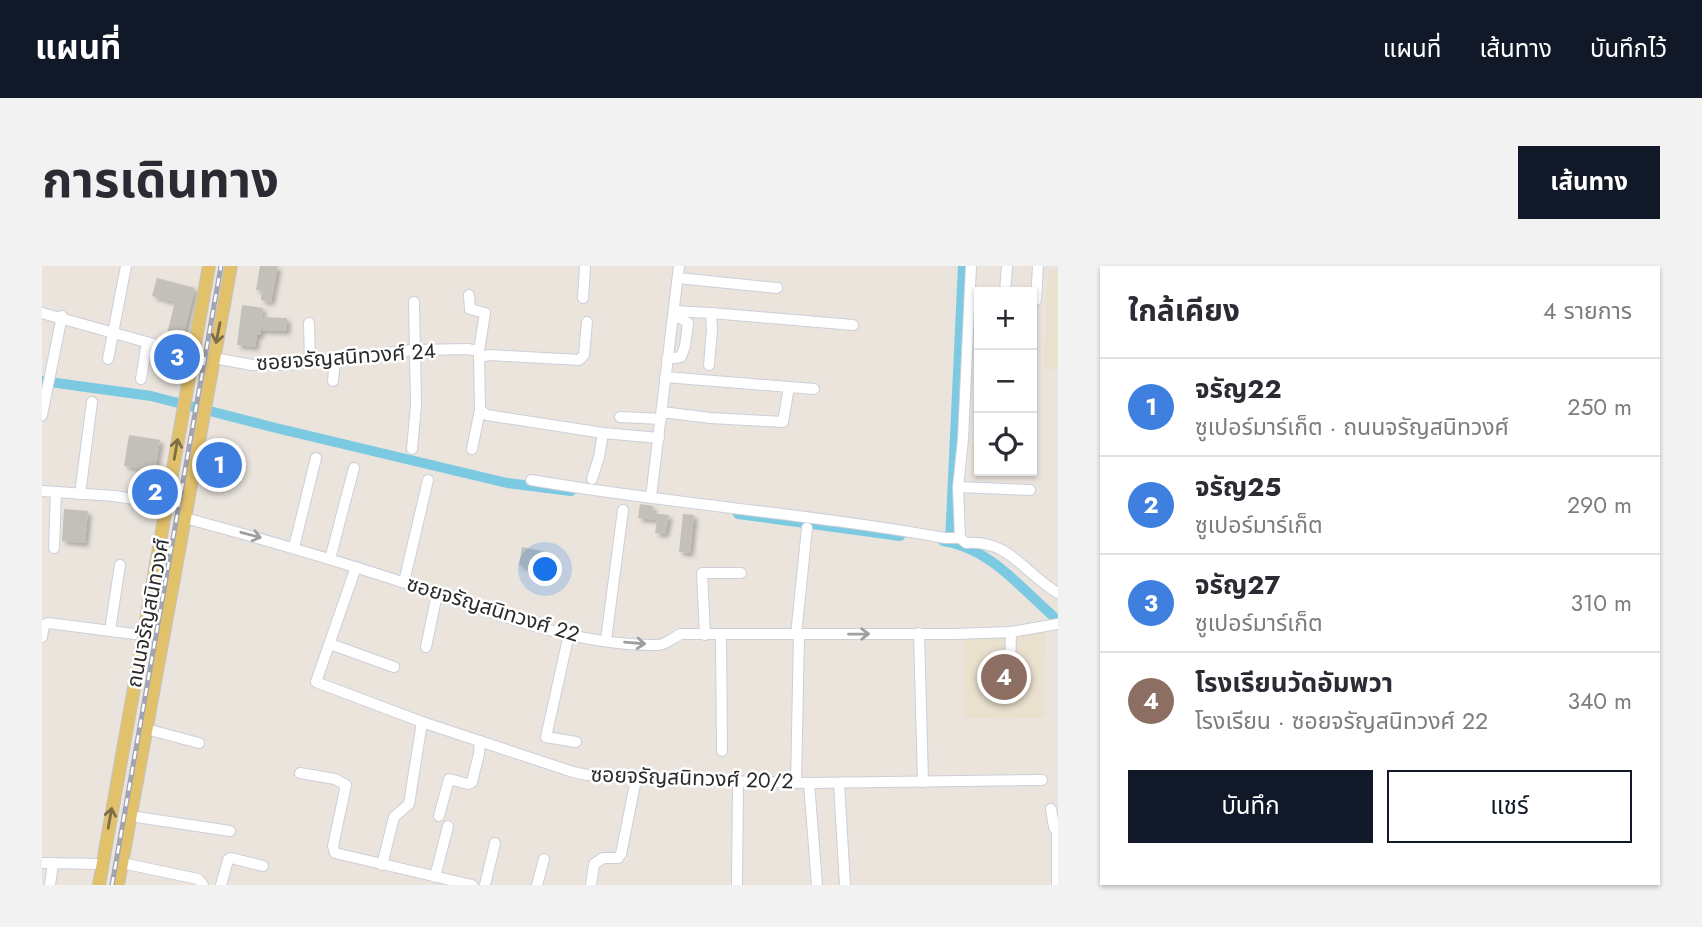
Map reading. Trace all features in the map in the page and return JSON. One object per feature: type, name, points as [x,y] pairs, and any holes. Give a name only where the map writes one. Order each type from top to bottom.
[{"type":"main road","name":"ถนนจรัญสนิทวงศ์","points":[[99,885],[209,266]]},
{"type":"main road","name":"ถนนจรัญสนิทวงศ์","points":[[118,885],[231,266]]},
{"type":"main road","points":[[102,865],[122,865]]},
{"type":"street","points":[[108,359],[126,266]]},
{"type":"street","points":[[583,298],[585,266]]},
{"type":"street","points":[[674,313],[679,266]]},
{"type":"street","points":[[953,538],[963,439],[971,266]]},
{"type":"street","points":[[1005,287],[1007,266]]},
{"type":"street","points":[[1037,287],[1038,266]]},
{"type":"street","points":[[678,278],[777,288]]},
{"type":"street","points":[[470,295],[470,309],[485,313],[479,354],[480,410],[472,449]]},
{"type":"street","points":[[412,449],[416,405],[414,302]]},
{"type":"street","points":[[42,313],[62,316],[193,355]]},
{"type":"street","points":[[674,313],[711,313],[853,325]]},
{"type":"street","points":[[650,497],[667,359],[681,358],[688,323],[674,313]]},
{"type":"street","points":[[709,365],[711,313]]},
{"type":"street","points":[[42,415],[62,316]]},
{"type":"street","name":"ซอยจรัญสนิทวงศ์ 24","points":[[214,358],[252,365],[335,360],[416,350],[468,349],[489,355],[579,360],[583,355],[587,322]]},
{"type":"street","points":[[309,324],[310,362]]},
{"type":"street","points":[[141,379],[147,342]]},
{"type":"street","points":[[333,381],[335,360]]},
{"type":"street","points":[[665,377],[814,389]]},
{"type":"street","points":[[620,417],[662,415],[783,422],[789,387]]},
{"type":"street","points":[[80,494],[92,402]]},
{"type":"street","points":[[480,410],[486,415],[603,433],[659,438]]},
{"type":"street","points":[[592,479],[603,433]]},
{"type":"street","points":[[294,547],[316,458]]},
{"type":"street","points":[[330,559],[354,468]]},
{"type":"street","points":[[404,582],[428,480]]},
{"type":"street","points":[[531,480],[597,492],[808,516],[997,546],[1058,593]]},
{"type":"street","points":[[958,487],[1030,490]]},
{"type":"street","points":[[42,491],[114,496],[166,504]]},
{"type":"street","points":[[54,548],[56,492]]},
{"type":"street","points":[[606,640],[623,510]]},
{"type":"street","name":"ซอยจรัญสนิทวงศ์ 22","points":[[186,518],[294,547],[569,634],[606,640],[660,645],[681,634],[1011,632],[1058,624]]},
{"type":"street","points":[[796,783],[798,635],[807,528]]},
{"type":"street","points":[[110,630],[120,565]]},
{"type":"street","points":[[356,568],[330,644],[394,667]]},
{"type":"street","points":[[705,635],[702,573],[741,573]]},
{"type":"street","points":[[426,647],[437,594]]},
{"type":"street","points":[[43,631],[48,623],[142,635]]},
{"type":"street","points":[[989,677],[1002,678],[1007,675],[1010,668],[1011,632]]},
{"type":"street","points":[[919,633],[923,782]]},
{"type":"street","points":[[569,634],[545,737],[576,742]]},
{"type":"street","points":[[721,635],[722,751]]},
{"type":"street","name":"ซอยจรัญสนิทวงศ์ 20/2","points":[[330,644],[316,682],[422,722],[573,772],[636,779],[796,783],[1042,780]]},
{"type":"street","points":[[382,865],[394,817],[409,804],[422,722]]},
{"type":"street","points":[[146,729],[199,743]]},
{"type":"street","points":[[439,816],[449,779],[468,784],[472,782],[480,741]]},
{"type":"street","points":[[300,773],[335,779],[346,785],[333,851],[472,885]]},
{"type":"street","points":[[591,885],[594,864],[603,859],[618,858],[621,853],[636,779]]},
{"type":"street","points":[[737,885],[738,782]]},
{"type":"street","points":[[809,783],[817,885]]},
{"type":"street","points":[[839,783],[845,885]]},
{"type":"street","points":[[1051,809],[1058,834],[1058,885]]},
{"type":"street","points":[[130,816],[230,831]]},
{"type":"street","points":[[435,877],[448,826]]},
{"type":"street","points":[[485,885],[495,843]]},
{"type":"street","points":[[221,885],[228,860],[231,858],[263,866]]},
{"type":"street","points":[[537,885],[544,859]]},
{"type":"street","points":[[50,885],[47,863],[102,865]]},
{"type":"street","points":[[122,865],[198,879],[204,885]]},
{"type":"shaded area","points":[[1048,271],[1058,271],[1058,369],[1044,369]]},
{"type":"shaded area","points":[[1045,631],[1044,718],[965,718],[964,637]]},
{"type":"building","points":[[260,266],[278,266],[271,302],[261,300],[262,291],[256,290]]},
{"type":"building","points":[[157,278],[195,288],[182,342],[166,338],[175,302],[152,296]]},
{"type":"building","points":[[242,305],[263,308],[262,317],[287,318],[287,331],[261,330],[260,335],[257,335],[255,347],[237,345]]},
{"type":"building","points":[[129,435],[160,440],[155,472],[124,466]]},
{"type":"building","points":[[640,504],[653,506],[652,513],[669,515],[665,534],[655,533],[657,520],[638,518]]},
{"type":"building","points":[[64,509],[88,511],[85,543],[62,541]]},
{"type":"building","points":[[683,514],[694,515],[690,553],[679,552]]},
{"type":"building","points":[[522,547],[542,551],[538,570],[519,565]]},
{"type":"waterway","points":[[950,542],[963,266]]},
{"type":"waterway","points":[[42,381],[151,396],[507,483],[571,491]]},
{"type":"waterway","points":[[738,514],[900,536]]},
{"type":"waterway","points":[[943,541],[975,551],[989,560],[1053,616]]},
{"type":"railway","points":[[112,885],[221,266]]},
{"type":"place","name":"จรัญ27","points":[[177,357]]},
{"type":"place","name":"จรัญ22","points":[[219,465]]},
{"type":"place","name":"จรัญ25","points":[[155,492]]},
{"type":"place","name":"โรงเรียนวัดอัมพวา","points":[[1004,677]]}]
